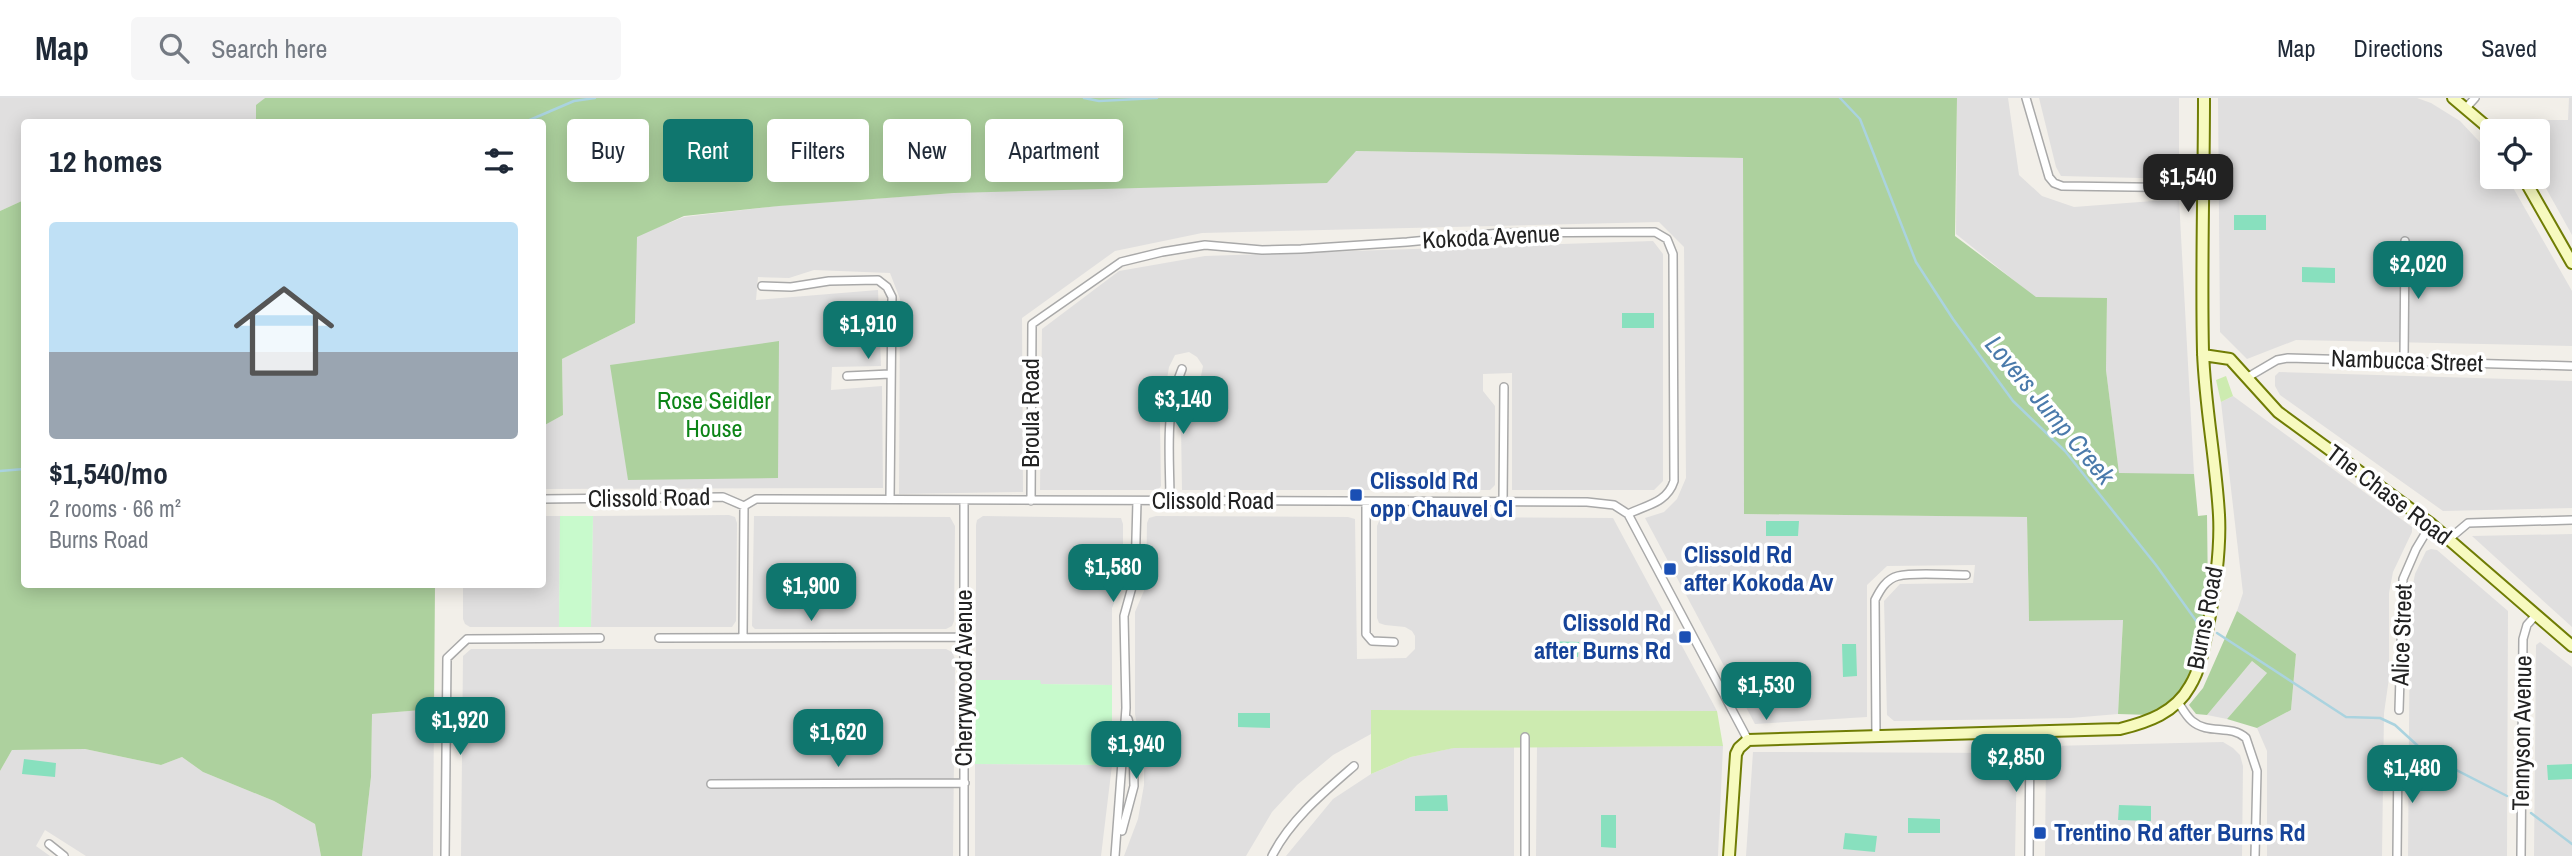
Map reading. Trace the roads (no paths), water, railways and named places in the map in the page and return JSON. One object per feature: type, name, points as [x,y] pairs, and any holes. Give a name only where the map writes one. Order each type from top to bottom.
[{"type":"main road","name":"Burns Road","points":[[1748,740],[2120,729],[2152,720],[2178,702],[2190,686],[2201,660],[2213,602],[2219,516],[2203,355],[2204,98]]},
{"type":"main road","points":[[2453,98],[2480,120]]},
{"type":"main road","points":[[2530,189],[2572,263]]},
{"type":"main road","name":"The Chase Road","points":[[2203,355],[2230,359],[2278,412],[2431,524],[2572,646]]},
{"type":"main road","points":[[1729,856],[1736,754],[1748,740]]},
{"type":"street","points":[[2026,98],[2049,177],[2054,183],[2062,186],[2204,188]]},
{"type":"street","points":[[2466,108],[2475,98]]},
{"type":"street","name":"Kokoda Avenue","points":[[1032,324],[1121,262],[1205,245],[1301,250],[1500,233],[1655,232],[1667,239],[1673,254],[1674,481],[1668,495],[1628,514]]},
{"type":"street","points":[[2404,360],[2405,241]]},
{"type":"street","points":[[762,286],[790,287],[829,281],[878,280],[887,286],[892,297],[890,499]]},
{"type":"street","name":"Broula Road","points":[[1031,501],[1032,324]]},
{"type":"street","name":"Nambucca Street","points":[[2248,377],[2277,360],[2288,358],[2572,366]]},
{"type":"street","points":[[1170,501],[1169,424],[1175,384],[1182,369]]},
{"type":"street","points":[[847,376],[890,374]]},
{"type":"street","points":[[1503,502],[1504,387]]},
{"type":"street","name":"Clissold Road","points":[[546,499],[723,497],[744,506],[756,499],[1604,503],[1614,505],[1628,514]]},
{"type":"street","name":"Cherrywood Avenue","points":[[964,501],[964,856]]},
{"type":"street","points":[[1115,854],[1126,708],[1124,616],[1135,576],[1137,501]]},
{"type":"street","points":[[1366,502],[1366,634],[1372,641],[1394,642]]},
{"type":"street","points":[[743,637],[744,506]]},
{"type":"street","points":[[1628,514],[1748,740]]},
{"type":"street","points":[[2449,539],[2468,523],[2572,520]]},
{"type":"street","name":"Alice Street","points":[[2399,710],[2403,579],[2431,524]]},
{"type":"street","points":[[1876,737],[1875,600],[1879,592],[1883,585],[1898,576],[1966,575]]},
{"type":"street","name":"Tennyson Avenue","points":[[2521,856],[2523,639],[2527,625],[2536,615]]},
{"type":"street","points":[[659,638],[963,637]]},
{"type":"street","points":[[445,856],[447,658],[467,639],[600,638]]},
{"type":"street","points":[[2178,702],[2193,722],[2203,727],[2232,730],[2246,738],[2256,771],[2255,856]]},
{"type":"street","points":[[1115,854],[1134,786],[1133,739],[1126,708]]},
{"type":"street","points":[[2029,856],[2030,733]]},
{"type":"street","points":[[1525,737],[1525,856]]},
{"type":"street","points":[[2397,856],[2398,754]]},
{"type":"street","points":[[1272,856],[1296,821],[1321,794],[1354,766]]},
{"type":"street","points":[[711,784],[965,783]]},
{"type":"street","points":[[49,844],[64,856]]},
{"type":"waterway","name":"Lovers Jump Creek","points":[[532,119],[574,101],[595,98]]},
{"type":"waterway","name":"Lovers Jump Creek","points":[[1084,98],[1099,101],[1157,98]]},
{"type":"waterway","name":"Lovers Jump Creek","points":[[1840,98],[1860,119],[1916,262],[1953,319],[2013,401],[2065,451],[2156,565],[2197,622]]},
{"type":"waterway","name":"Lovers Jump Creek","points":[[0,471],[21,469]]},
{"type":"waterway","name":"Lovers Jump Creek","points":[[2217,633],[2346,717],[2380,718],[2395,725],[2429,756],[2507,796]]},
{"type":"waterway","name":"Lovers Jump Creek","points":[[2531,813],[2572,844]]},
{"type":"place","name":"Clissold Rd opp Chauvel Cl","points":[[1356,495]]},
{"type":"place","name":"Clissold Rd after Kokoda Av","points":[[1670,569]]},
{"type":"place","name":"Clissold Rd after Burns Rd","points":[[1685,637]]},
{"type":"place","name":"Trentino Rd after Burns Rd","points":[[2040,833]]},
{"type":"park label","name":"Rose Seidler House","points":[[714,415]]}]
